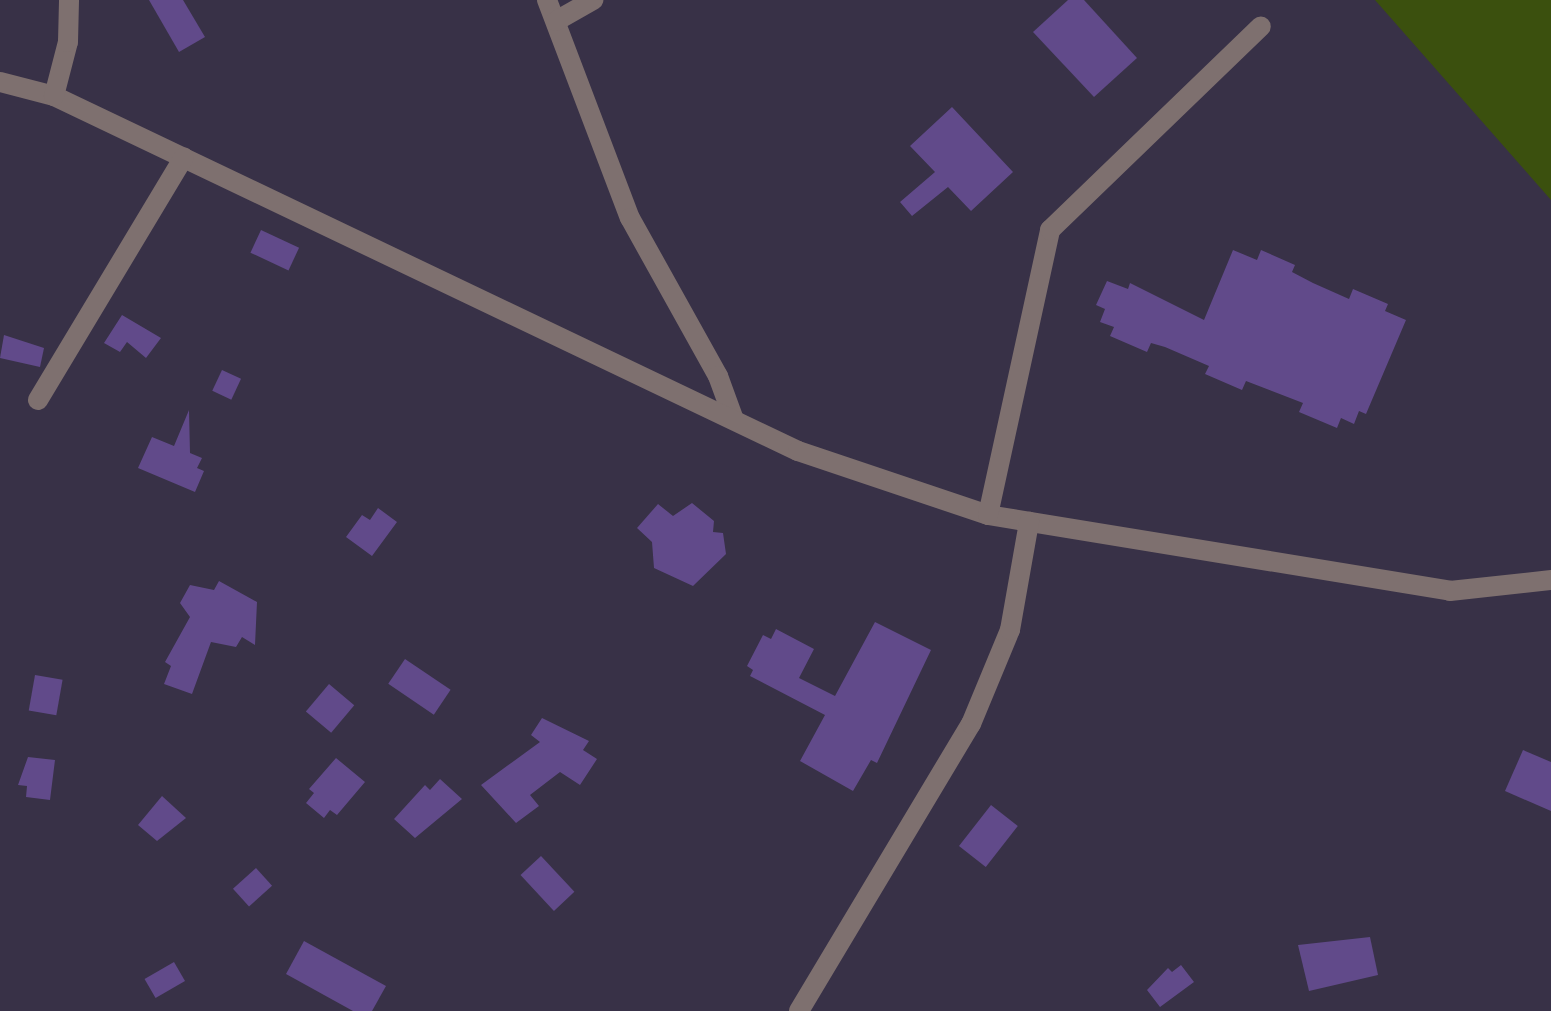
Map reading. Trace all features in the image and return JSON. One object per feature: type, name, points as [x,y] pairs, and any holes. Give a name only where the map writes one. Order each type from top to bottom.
[{"type":"street","points":[[54,96],[68,42],[69,0]]},
{"type":"street","points":[[547,0],[630,218],[718,376],[733,417]]},
{"type":"street","points":[[556,21],[593,0]]},
{"type":"street","points":[[988,515],[1050,230],[1261,26]]},
{"type":"street","points":[[0,82],[54,96],[733,417],[798,451],[988,515],[1450,591],[1551,580]]},
{"type":"street","points":[[38,400],[184,157]]},
{"type":"street","points":[[799,1011],[971,724],[1010,630],[1029,522]]},
{"type":"green space","points":[[1375,0],[1551,0],[1551,200]]},
{"type":"building","points":[[149,0],[183,0],[205,37],[179,52]]},
{"type":"building","points":[[1068,0],[1084,0],[1137,58],[1094,97],[1033,32]]},
{"type":"building","points":[[952,107],[1013,172],[971,211],[948,187],[912,216],[900,202],[935,172],[910,146]]},
{"type":"building","points":[[261,230],[299,248],[288,270],[250,253]]},
{"type":"building","points":[[1233,250],[1257,260],[1261,250],[1295,265],[1292,272],[1313,283],[1349,299],[1353,289],[1388,304],[1385,311],[1406,320],[1366,414],[1359,411],[1354,424],[1341,418],[1337,428],[1299,412],[1303,403],[1246,381],[1242,390],[1205,374],[1209,366],[1165,347],[1151,343],[1147,352],[1110,336],[1114,327],[1100,322],[1105,309],[1096,305],[1107,281],[1128,289],[1130,283],[1204,320]]},
{"type":"building","points":[[122,315],[161,338],[146,358],[127,342],[120,352],[104,343]]},
{"type":"building","points":[[4,335],[44,348],[40,367],[0,358]]},
{"type":"building","points":[[222,370],[241,379],[231,400],[212,391]]},
{"type":"building","points":[[189,410],[190,453],[202,458],[197,468],[204,471],[195,492],[138,468],[152,437],[174,446]]},
{"type":"building","points":[[692,503],[714,521],[713,532],[723,533],[726,554],[693,586],[654,568],[652,542],[637,528],[658,504],[673,516]]},
{"type":"building","points":[[378,508],[397,522],[372,556],[346,537],[362,515],[370,520]]},
{"type":"building","points":[[219,581],[257,602],[255,645],[242,637],[236,647],[211,642],[192,694],[164,684],[171,666],[165,662],[190,617],[180,603],[190,585],[214,590]]},
{"type":"building","points":[[875,622],[931,650],[877,763],[871,760],[853,791],[800,761],[825,715],[750,676],[753,670],[747,666],[763,635],[771,639],[776,629],[814,649],[799,678],[835,696]]},
{"type":"building","points":[[405,659],[451,690],[434,715],[388,684]]},
{"type":"building","points":[[35,675],[63,680],[56,715],[29,710]]},
{"type":"building","points":[[329,684],[354,705],[331,733],[306,712]]},
{"type":"building","points":[[542,718],[589,741],[583,750],[597,759],[580,785],[560,772],[530,795],[539,806],[516,823],[481,785],[540,742],[531,735]]},
{"type":"building","points":[[1523,750],[1551,762],[1551,811],[1505,791]]},
{"type":"building","points":[[28,757],[55,760],[50,800],[26,797],[27,786],[18,785]]},
{"type":"building","points":[[336,758],[365,782],[337,815],[330,810],[324,818],[306,803],[314,793],[309,789]]},
{"type":"building","points":[[440,779],[462,799],[415,838],[394,819],[425,785],[430,790]]},
{"type":"building","points":[[162,796],[186,818],[157,841],[138,825]]},
{"type":"building","points":[[991,805],[1018,826],[986,867],[959,846]]},
{"type":"building","points":[[541,856],[574,892],[554,911],[521,875]]},
{"type":"building","points":[[256,868],[272,886],[249,907],[233,889]]},
{"type":"building","points":[[1370,937],[1378,975],[1309,991],[1298,945]]},
{"type":"building","points":[[304,941],[386,986],[372,1011],[353,1011],[286,974]]},
{"type":"building","points":[[174,962],[185,981],[156,998],[145,979]]},
{"type":"building","points":[[1181,965],[1194,982],[1160,1007],[1147,990],[1168,968],[1172,972]]}]
